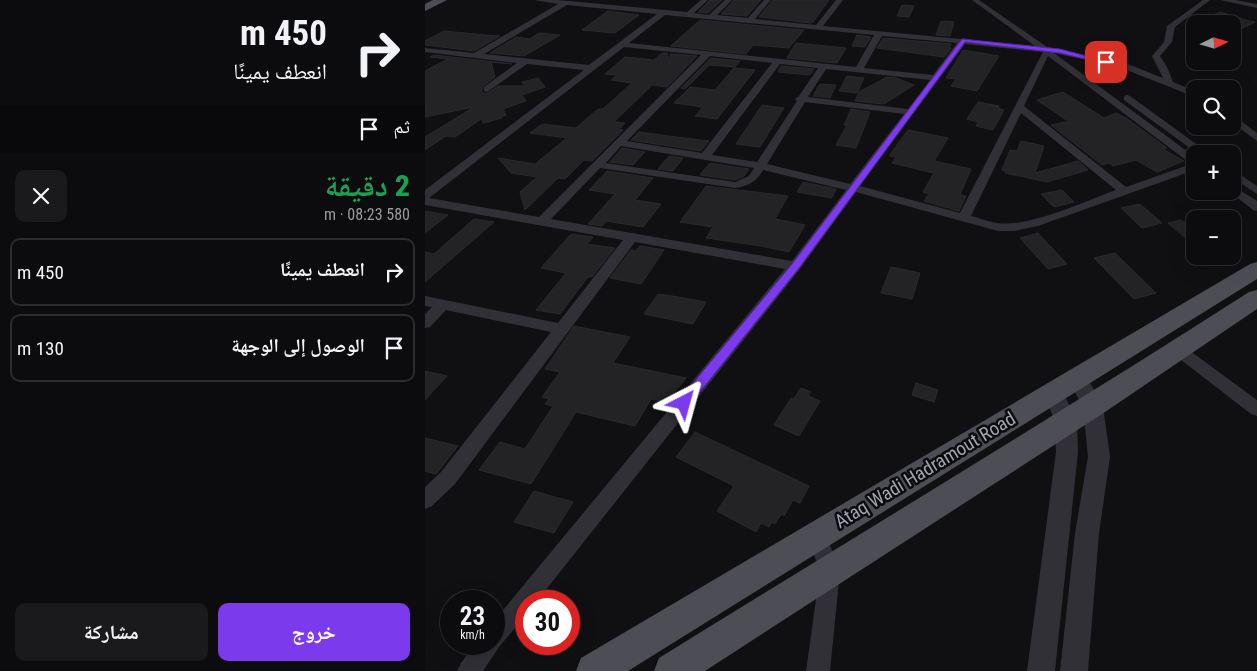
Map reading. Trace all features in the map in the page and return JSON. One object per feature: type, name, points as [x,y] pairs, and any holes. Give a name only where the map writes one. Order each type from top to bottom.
[{"type":"main road","points":[[425,3],[432,0]]},
{"type":"main road","points":[[425,8],[442,0]]},
{"type":"main road","name":"Ataq Wadi Hadramout Road","points":[[594,671],[1257,269]]},
{"type":"main road","name":"Ataq Wadi Hadramout Road","points":[[672,671],[1093,406],[1257,298]]},
{"type":"street","points":[[537,0],[652,11],[662,8],[689,14],[1060,51],[1122,65],[1186,91]]},
{"type":"street","points":[[689,14],[705,0]]},
{"type":"street","points":[[712,16],[729,0]]},
{"type":"street","points":[[750,20],[768,0]]},
{"type":"street","points":[[819,26],[840,0]]},
{"type":"street","points":[[975,0],[1186,155]]},
{"type":"street","points":[[988,0],[1109,85]]},
{"type":"street","points":[[1169,84],[1163,67],[1155,56],[1168,42],[1171,26],[1207,0]]},
{"type":"street","points":[[1223,0],[1257,6]]},
{"type":"street","points":[[1249,0],[1257,1]]},
{"type":"street","points":[[476,55],[565,3]]},
{"type":"street","points":[[425,196],[621,44],[662,8]]},
{"type":"street","points":[[859,69],[880,32]]},
{"type":"street","points":[[505,624],[795,266],[964,40]]},
{"type":"street","points":[[621,44],[936,78]]},
{"type":"street","points":[[425,50],[590,68]]},
{"type":"street","points":[[964,218],[1045,50]]},
{"type":"street","points":[[542,221],[708,53]]},
{"type":"street","points":[[487,89],[525,61]]},
{"type":"street","points":[[705,157],[778,61]]},
{"type":"street","points":[[599,165],[735,185],[751,180],[800,99],[823,66]]},
{"type":"street","points":[[1117,91],[1192,145]]},
{"type":"street","points":[[800,99],[911,112]]},
{"type":"street","points":[[1019,107],[1125,191]]},
{"type":"street","points":[[1241,125],[1257,138]]},
{"type":"street","points":[[619,144],[760,166],[853,188],[998,227],[1021,226],[1186,169]]},
{"type":"street","points":[[1241,179],[1257,190]]},
{"type":"street","points":[[1241,195],[1257,207]]},
{"type":"street","points":[[425,201],[795,266]]},
{"type":"street","points":[[425,500],[448,478],[632,237]]},
{"type":"street","points":[[425,301],[561,329]]},
{"type":"street","points":[[425,323],[443,305]]},
{"type":"street","points":[[1177,349],[1257,409]]},
{"type":"street","points":[[1065,385],[1093,406],[1099,457],[1087,533],[1075,671]]},
{"type":"street","points":[[1041,671],[1067,452],[1065,385]]},
{"type":"street","points":[[817,536],[830,570],[818,671]]},
{"type":"street","points":[[469,671],[481,655]]},
{"type":"building","points":[[710,0],[722,0],[708,13],[698,12]]},
{"type":"building","points":[[734,0],[761,0],[747,16],[721,14]]},
{"type":"building","points":[[773,0],[829,0],[813,22],[810,23],[759,17]]},
{"type":"building","points":[[902,5],[914,6],[909,17],[897,16]]},
{"type":"building","points":[[608,11],[639,15],[615,33],[582,30]]},
{"type":"building","points":[[1220,12],[1230,15],[1213,15]]},
{"type":"building","points":[[1241,19],[1255,22],[1241,29]]},
{"type":"building","points":[[700,20],[804,30],[789,48],[753,45],[746,54],[671,46]]},
{"type":"building","points":[[941,21],[954,22],[950,36],[936,35]]},
{"type":"building","points":[[444,31],[500,36],[474,51],[425,45],[425,41]]},
{"type":"building","points":[[539,33],[560,35],[524,56],[490,53],[516,37],[530,39]]},
{"type":"building","points":[[857,35],[871,37],[865,47],[852,46]]},
{"type":"building","points":[[883,38],[951,44],[949,48],[951,48],[944,57],[877,48]]},
{"type":"building","points":[[796,43],[846,48],[837,63],[787,58]]},
{"type":"building","points":[[963,50],[999,56],[977,91],[951,86],[956,79],[946,78]]},
{"type":"building","points":[[662,53],[667,53],[670,64],[670,54],[697,56],[667,87],[652,85],[614,122],[625,123],[619,129],[623,130],[592,161],[584,160],[565,179],[558,178],[525,210],[520,192],[537,177],[511,173],[498,158],[535,164],[567,138],[530,133],[542,124],[576,128],[598,109],[603,109],[632,83],[611,80],[617,75],[605,74],[625,57],[654,60]]},
{"type":"building","points":[[434,55],[512,64],[491,62],[495,77],[482,87],[482,92],[486,94],[498,86],[524,86],[522,82],[538,78],[545,87],[522,95],[526,101],[503,109],[506,115],[502,118],[483,123],[481,119],[455,137],[446,136],[425,150],[425,137],[474,107],[425,117],[425,71],[448,59],[430,57]]},
{"type":"building","points":[[711,58],[740,61],[735,67],[709,65],[685,89],[681,88]]},
{"type":"building","points":[[781,66],[814,69],[810,75],[778,72]]},
{"type":"building","points":[[734,68],[755,70],[717,119],[695,116],[703,107],[674,103],[690,87],[715,90]]},
{"type":"building","points":[[847,76],[864,78],[857,93],[839,91]]},
{"type":"building","points":[[887,77],[896,78],[914,85],[884,104],[855,101],[859,92]]},
{"type":"building","points":[[820,84],[836,85],[830,98],[813,96]]},
{"type":"building","points":[[1063,92],[1104,118],[1116,113],[1126,118],[1167,148],[1163,149],[1184,161],[1157,172],[1136,160],[1113,166],[1109,163],[1102,165],[1051,125],[1071,123],[1037,100]]},
{"type":"building","points":[[978,102],[999,106],[998,108],[1004,110],[993,130],[976,126],[978,122],[967,119]]},
{"type":"building","points":[[762,105],[784,108],[760,147],[736,144]]},
{"type":"building","points":[[851,109],[870,112],[856,148],[836,145],[847,125],[844,125]]},
{"type":"building","points":[[908,130],[948,138],[934,161],[971,169],[960,195],[966,196],[959,211],[924,201],[929,194],[923,192],[934,173],[892,163],[896,157],[889,156]]},
{"type":"building","points":[[639,132],[709,141],[701,151],[631,140]]},
{"type":"building","points":[[1021,141],[1044,146],[1035,173],[1078,161],[1088,170],[1047,182],[1005,173],[1006,171],[1002,170],[1010,150],[1017,151]]},
{"type":"building","points":[[622,148],[645,152],[633,165],[610,162]]},
{"type":"building","points":[[669,156],[683,158],[673,171],[658,169]]},
{"type":"building","points":[[710,163],[749,169],[744,176],[735,180],[700,175]]},
{"type":"building","points":[[607,171],[653,178],[635,200],[661,204],[643,227],[606,221],[602,226],[588,224],[615,194],[589,190]]},
{"type":"building","points":[[803,182],[836,189],[832,198],[797,192]]},
{"type":"building","points":[[706,186],[788,196],[775,219],[805,225],[789,252],[706,238],[713,227],[680,222]]},
{"type":"building","points":[[1062,190],[1074,202],[1054,207],[1041,194]]},
{"type":"building","points":[[1140,204],[1162,223],[1142,228],[1121,208]]},
{"type":"building","points":[[425,211],[448,215],[425,233]]},
{"type":"building","points":[[474,219],[494,222],[425,282],[425,252],[434,254]]},
{"type":"building","points":[[1181,220],[1186,224],[1186,238],[1168,223]]},
{"type":"building","points":[[1038,233],[1067,264],[1048,269],[1020,238]]},
{"type":"building","points":[[571,234],[593,237],[587,244],[615,248],[592,277],[588,277],[560,314],[536,310],[566,273],[541,268]]},
{"type":"building","points":[[640,246],[664,250],[641,284],[610,278],[631,250],[636,251]]},
{"type":"building","points":[[1115,253],[1156,293],[1134,299],[1094,258]]},
{"type":"building","points":[[891,267],[920,273],[912,299],[881,293]]},
{"type":"building","points":[[658,294],[706,302],[693,324],[644,314]]},
{"type":"building","points":[[574,326],[630,337],[613,363],[686,378],[667,402],[651,399],[635,426],[576,412],[531,484],[479,470],[500,442],[525,449],[553,406],[545,404],[549,399],[542,397],[560,372],[545,369]]},
{"type":"building","points":[[425,371],[447,376],[425,400]]},
{"type":"building","points":[[916,383],[938,390],[934,402],[912,395]]},
{"type":"building","points":[[801,388],[811,392],[808,396],[820,401],[799,436],[774,425],[791,398],[794,399]]},
{"type":"building","points":[[695,432],[809,486],[800,503],[793,500],[784,516],[781,514],[775,524],[772,522],[769,527],[761,523],[756,532],[717,511],[734,486],[676,457]]},
{"type":"building","points":[[425,438],[458,446],[436,474],[425,471]]},
{"type":"building","points":[[534,491],[573,502],[554,533],[514,522]]},
{"type":"route","points":[[684,403],[795,266],[964,40],[1060,51],[1106,62]]}]
